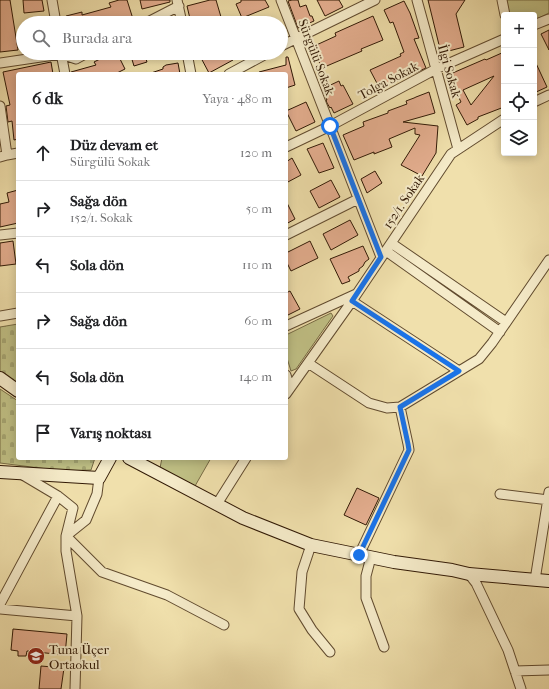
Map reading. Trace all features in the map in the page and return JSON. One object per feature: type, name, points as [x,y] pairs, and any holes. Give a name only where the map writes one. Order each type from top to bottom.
[{"type":"street","points":[[52,0],[55,16]]},
{"type":"street","name":"Sürgülü Sokak","points":[[281,0],[287,16]]},
{"type":"street","points":[[288,42],[375,0]]},
{"type":"street","name":"İlgi Sokak","points":[[417,0],[458,149]]},
{"type":"street","points":[[502,0],[505,12]]},
{"type":"street","points":[[157,16],[178,3],[181,16]]},
{"type":"street","name":"Sürgülü Sokak","points":[[288,18],[358,199],[386,250]]},
{"type":"street","points":[[537,24],[549,19]]},
{"type":"street","name":"Tolga Sokak","points":[[288,146],[330,126],[436,69],[501,40]]},
{"type":"street","points":[[0,63],[20,60]]},
{"type":"street","points":[[62,60],[65,72]]},
{"type":"street","points":[[188,60],[191,72]]},
{"type":"street","points":[[233,72],[255,60]]},
{"type":"street","points":[[537,101],[549,95]]},
{"type":"street","points":[[0,106],[3,156],[16,153]]},
{"type":"street","name":"152/1. Sokak","points":[[288,390],[354,297],[451,154],[502,120]]},
{"type":"street","points":[[288,234],[358,199]]},
{"type":"street","points":[[0,235],[16,233]]},
{"type":"street","points":[[386,250],[506,322]]},
{"type":"street","points":[[386,250],[500,332]]},
{"type":"street","points":[[308,363],[369,403],[387,408],[400,407],[479,359],[500,332],[549,260]]},
{"type":"street","points":[[288,325],[354,297],[459,371]]},
{"type":"street","points":[[0,316],[16,313]]},
{"type":"street","points":[[0,378],[16,390]]},
{"type":"street","points":[[384,647],[366,598],[365,556],[409,450],[400,407]]},
{"type":"street","points":[[66,536],[86,520],[97,494],[99,478],[109,460]]},
{"type":"street","points":[[133,460],[243,518],[311,545],[469,574],[549,580]]},
{"type":"street","points":[[217,504],[245,460]]},
{"type":"street","points":[[0,472],[99,478]]},
{"type":"street","points":[[18,473],[58,496],[73,508],[66,536],[66,551],[77,616],[75,689]]},
{"type":"street","points":[[500,494],[549,497],[535,580]]},
{"type":"street","points":[[0,604],[58,496]]},
{"type":"street","points":[[66,536],[102,572],[167,595],[224,624]]},
{"type":"street","points":[[311,545],[302,572],[299,609],[312,630],[330,652]]},
{"type":"street","points":[[469,574],[476,583],[508,650],[521,689]]},
{"type":"street","points":[[0,609],[77,616]]},
{"type":"street","points":[[515,671],[549,670]]},
{"type":"green space","points":[[505,0],[549,0],[549,13],[537,19],[537,12],[508,12]]},
{"type":"green space","points":[[331,313],[333,316],[296,369],[291,371],[288,361],[288,334]]},
{"type":"green space","points":[[16,324],[16,382],[0,372],[0,327]]},
{"type":"green space","points":[[0,389],[16,400],[16,460],[94,460],[91,470],[63,471],[0,463]]},
{"type":"green space","points":[[162,460],[210,460],[195,486],[160,468]]},
{"type":"building","points":[[0,0],[10,0],[16,38],[16,50],[0,52]]},
{"type":"building","points":[[23,0],[42,0],[44,11],[24,13]]},
{"type":"building","points":[[119,0],[127,0],[132,16],[66,16],[82,12],[82,15],[111,7],[109,3]]},
{"type":"building","points":[[140,0],[170,0],[170,2],[142,9]]},
{"type":"building","points":[[210,0],[216,0],[221,16],[189,16],[187,6]]},
{"type":"building","points":[[241,0],[265,0],[269,7],[247,16],[241,16],[236,4],[241,2]]},
{"type":"building","points":[[298,0],[300,7],[306,5],[310,16],[312,16],[314,21],[298,28],[288,1]]},
{"type":"building","points":[[317,0],[339,0],[343,7],[325,16]]},
{"type":"building","points":[[428,0],[465,0],[456,14],[464,47],[441,53]]},
{"type":"building","points":[[404,1],[419,38],[414,39],[426,68],[380,89],[370,70],[401,56],[400,54],[404,52],[393,22],[390,23],[384,10]]},
{"type":"building","points":[[373,16],[383,40],[361,49],[362,51],[322,68],[312,47],[336,36],[335,33]]},
{"type":"building","points":[[549,30],[549,50],[541,34]]},
{"type":"building","points":[[501,53],[501,108],[478,117],[478,119],[467,125],[456,105],[461,102],[448,75],[485,59],[486,60]],"holes":[[[494,76],[471,105],[463,90]]]},
{"type":"building","points":[[288,57],[295,85],[288,87],[288,72],[259,72],[286,65],[286,60],[288,60]]},
{"type":"building","points":[[98,60],[120,60],[125,69],[119,72],[71,72],[96,65],[94,62]]},
{"type":"building","points":[[132,60],[146,60],[147,62],[134,66]]},
{"type":"building","points":[[202,60],[233,60],[211,72],[208,72]]},
{"type":"building","points":[[51,62],[53,72],[16,72],[16,140],[14,140],[12,121],[8,122],[6,106],[10,105],[3,72]]},
{"type":"building","points":[[178,63],[180,72],[154,72],[163,69],[166,65]]},
{"type":"building","points":[[537,65],[547,87],[537,92]]},
{"type":"building","points":[[339,81],[341,86],[343,85],[353,104],[334,113],[327,103],[322,89]]},
{"type":"building","points":[[429,92],[435,113],[403,122],[438,126],[436,153],[422,176],[401,165],[420,135],[415,134],[415,128],[389,139],[392,147],[354,160],[343,135],[364,126],[363,122],[388,113],[388,111],[407,104],[406,101]]},
{"type":"building","points":[[306,102],[315,122],[296,131],[288,115],[288,110]]},
{"type":"building","points":[[323,143],[334,168],[319,173],[307,149]]},
{"type":"building","points":[[292,158],[301,175],[288,182],[288,161]]},
{"type":"building","points":[[375,171],[382,183],[367,193],[361,179]]},
{"type":"building","points":[[331,180],[340,197],[319,208],[310,191]]},
{"type":"building","points":[[16,191],[16,223],[0,227],[0,204],[9,202],[7,193]]},
{"type":"building","points":[[288,205],[295,219],[288,223]]},
{"type":"building","points":[[350,220],[358,235],[331,250],[323,234]]},
{"type":"building","points":[[13,241],[16,264],[0,266],[0,243]]},
{"type":"building","points":[[310,241],[318,258],[291,271],[288,265],[288,252]]},
{"type":"building","points":[[363,246],[369,259],[359,269],[359,271],[348,277],[350,281],[342,284],[330,259]]},
{"type":"building","points":[[290,291],[300,309],[288,315],[288,292]]},
{"type":"building","points":[[357,488],[379,498],[366,525],[344,515]]},
{"type":"building","points":[[13,629],[67,634],[65,655],[27,651],[26,656],[18,656],[18,651],[11,650]]},
{"type":"building","points":[[41,666],[64,668],[61,689],[39,689]]},
{"type":"place","name":"Tuna Üçer Ortaokul","points":[[36,656]]},
{"type":"route","points":[[330,126],[381,257],[352,301],[459,371],[400,407],[409,450],[359,555]]}]
